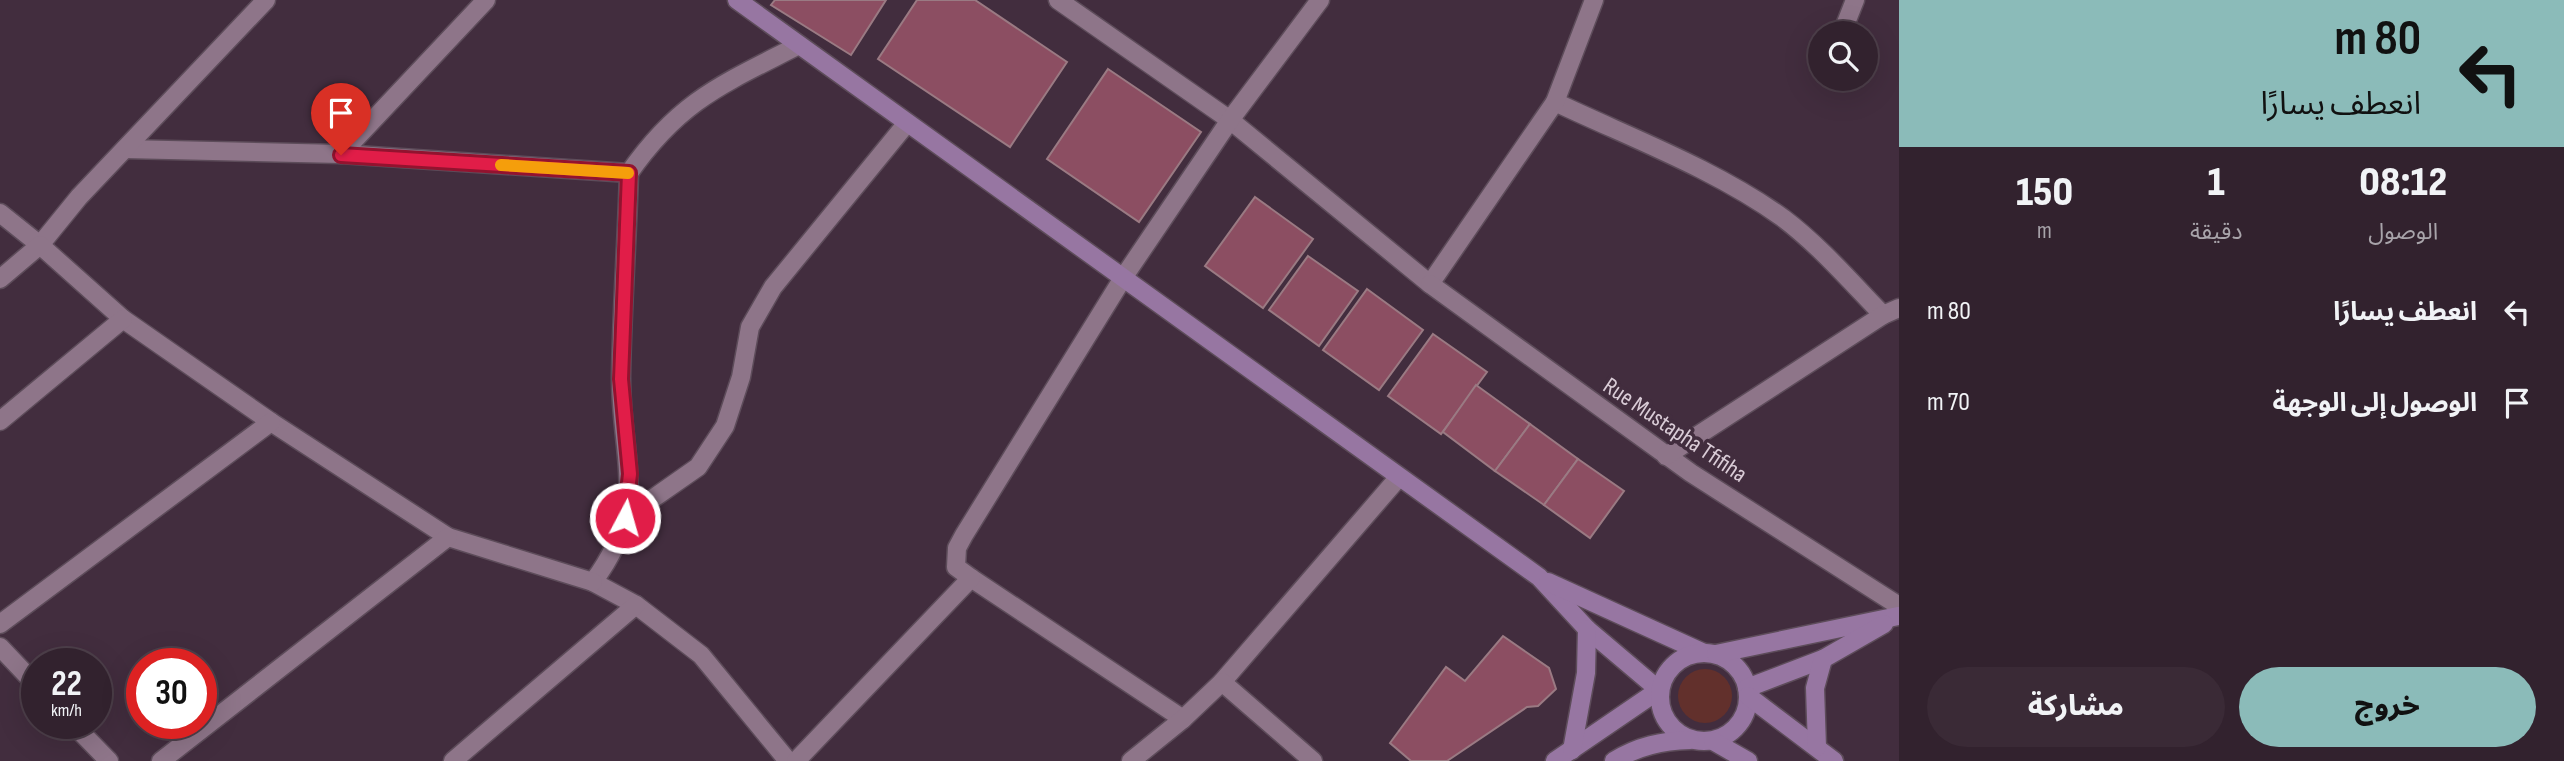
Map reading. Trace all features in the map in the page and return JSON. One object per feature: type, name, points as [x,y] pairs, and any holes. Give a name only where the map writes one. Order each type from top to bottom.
[{"type":"main road","points":[[737,0],[1539,577],[1736,667],[1748,692],[1834,761]]},
{"type":"main road","points":[[1539,577],[1587,629],[1660,690]]},
{"type":"main road","points":[[1694,740],[1674,731],[1662,712],[1660,690],[1663,678],[1680,659],[1899,613]]},
{"type":"main road","points":[[1748,692],[1823,659],[1899,613]]},
{"type":"main road","points":[[1572,750],[1586,673],[1587,629]]},
{"type":"main road","points":[[1817,747],[1815,688],[1823,659]]},
{"type":"main road","points":[[1555,761],[1660,690]]},
{"type":"main road","points":[[1713,741],[1739,724],[1746,711],[1748,692]]},
{"type":"main road","points":[[1614,761],[1631,751],[1663,741],[1694,740],[1713,741],[1748,761]]},
{"type":"street","points":[[0,279],[40,245],[125,149],[266,0]]},
{"type":"street","points":[[341,155],[486,0]]},
{"type":"street","name":"Rue Mustapha Tfifiha","points":[[1058,0],[1230,120],[1430,284],[1666,456],[1899,613]]},
{"type":"street","points":[[1183,719],[956,567],[957,548],[1123,278],[1230,120],[1320,0]]},
{"type":"street","points":[[1430,284],[1555,102],[1594,0]]},
{"type":"street","points":[[1847,21],[1855,0]]},
{"type":"street","points":[[593,582],[612,556],[625,518],[630,474],[621,379],[629,173],[673,118],[696,100],[799,45]]},
{"type":"street","points":[[1555,102],[1727,183],[1784,219],[1891,312],[1666,456]]},
{"type":"street","points":[[625,518],[698,467],[725,426],[741,377],[750,327],[774,287],[907,123]]},
{"type":"street","points":[[125,149],[341,155],[629,173]]},
{"type":"street","points":[[0,213],[123,319],[271,422],[448,537],[593,582],[636,605],[701,655],[788,761]]},
{"type":"street","points":[[0,421],[123,319]]},
{"type":"street","points":[[0,624],[271,422]]},
{"type":"street","points":[[1131,761],[1183,719],[1222,682],[1399,477]]},
{"type":"street","points":[[161,761],[448,537]]},
{"type":"street","points":[[796,761],[971,578]]},
{"type":"street","points":[[453,761],[636,605]]},
{"type":"street","points":[[0,647],[21,669]]},
{"type":"street","points":[[1222,682],[1313,761]]},
{"type":"street","points":[[88,739],[109,761]]},
{"type":"shaded area","points":[[1705,669],[1724,677],[1732,696],[1724,715],[1705,723],[1686,715],[1678,696],[1686,677]]},
{"type":"building","points":[[775,0],[886,0],[851,55],[771,5]]},
{"type":"building","points":[[917,0],[975,0],[1067,62],[1010,147],[878,59]]},
{"type":"building","points":[[1108,69],[1201,132],[1139,222],[1047,159]]},
{"type":"building","points":[[1255,197],[1313,239],[1263,308],[1205,266]]},
{"type":"building","points":[[1308,256],[1358,291],[1319,346],[1269,310]]},
{"type":"building","points":[[1367,289],[1423,330],[1379,390],[1323,350]]},
{"type":"building","points":[[1433,334],[1487,372],[1441,434],[1388,396]]},
{"type":"building","points":[[1476,385],[1530,424],[1495,471],[1443,432]]},
{"type":"building","points":[[1530,424],[1578,459],[1544,505],[1495,471]]},
{"type":"building","points":[[1578,459],[1624,491],[1590,538],[1544,505]]},
{"type":"building","points":[[1503,636],[1549,668],[1556,689],[1538,706],[1527,707],[1447,761],[1411,761],[1390,743],[1446,667],[1465,681]]},
{"type":"slow traffic","points":[[501,165],[628,173]]},
{"type":"route","points":[[341,155],[629,173],[621,379],[630,474],[625,518]]}]
